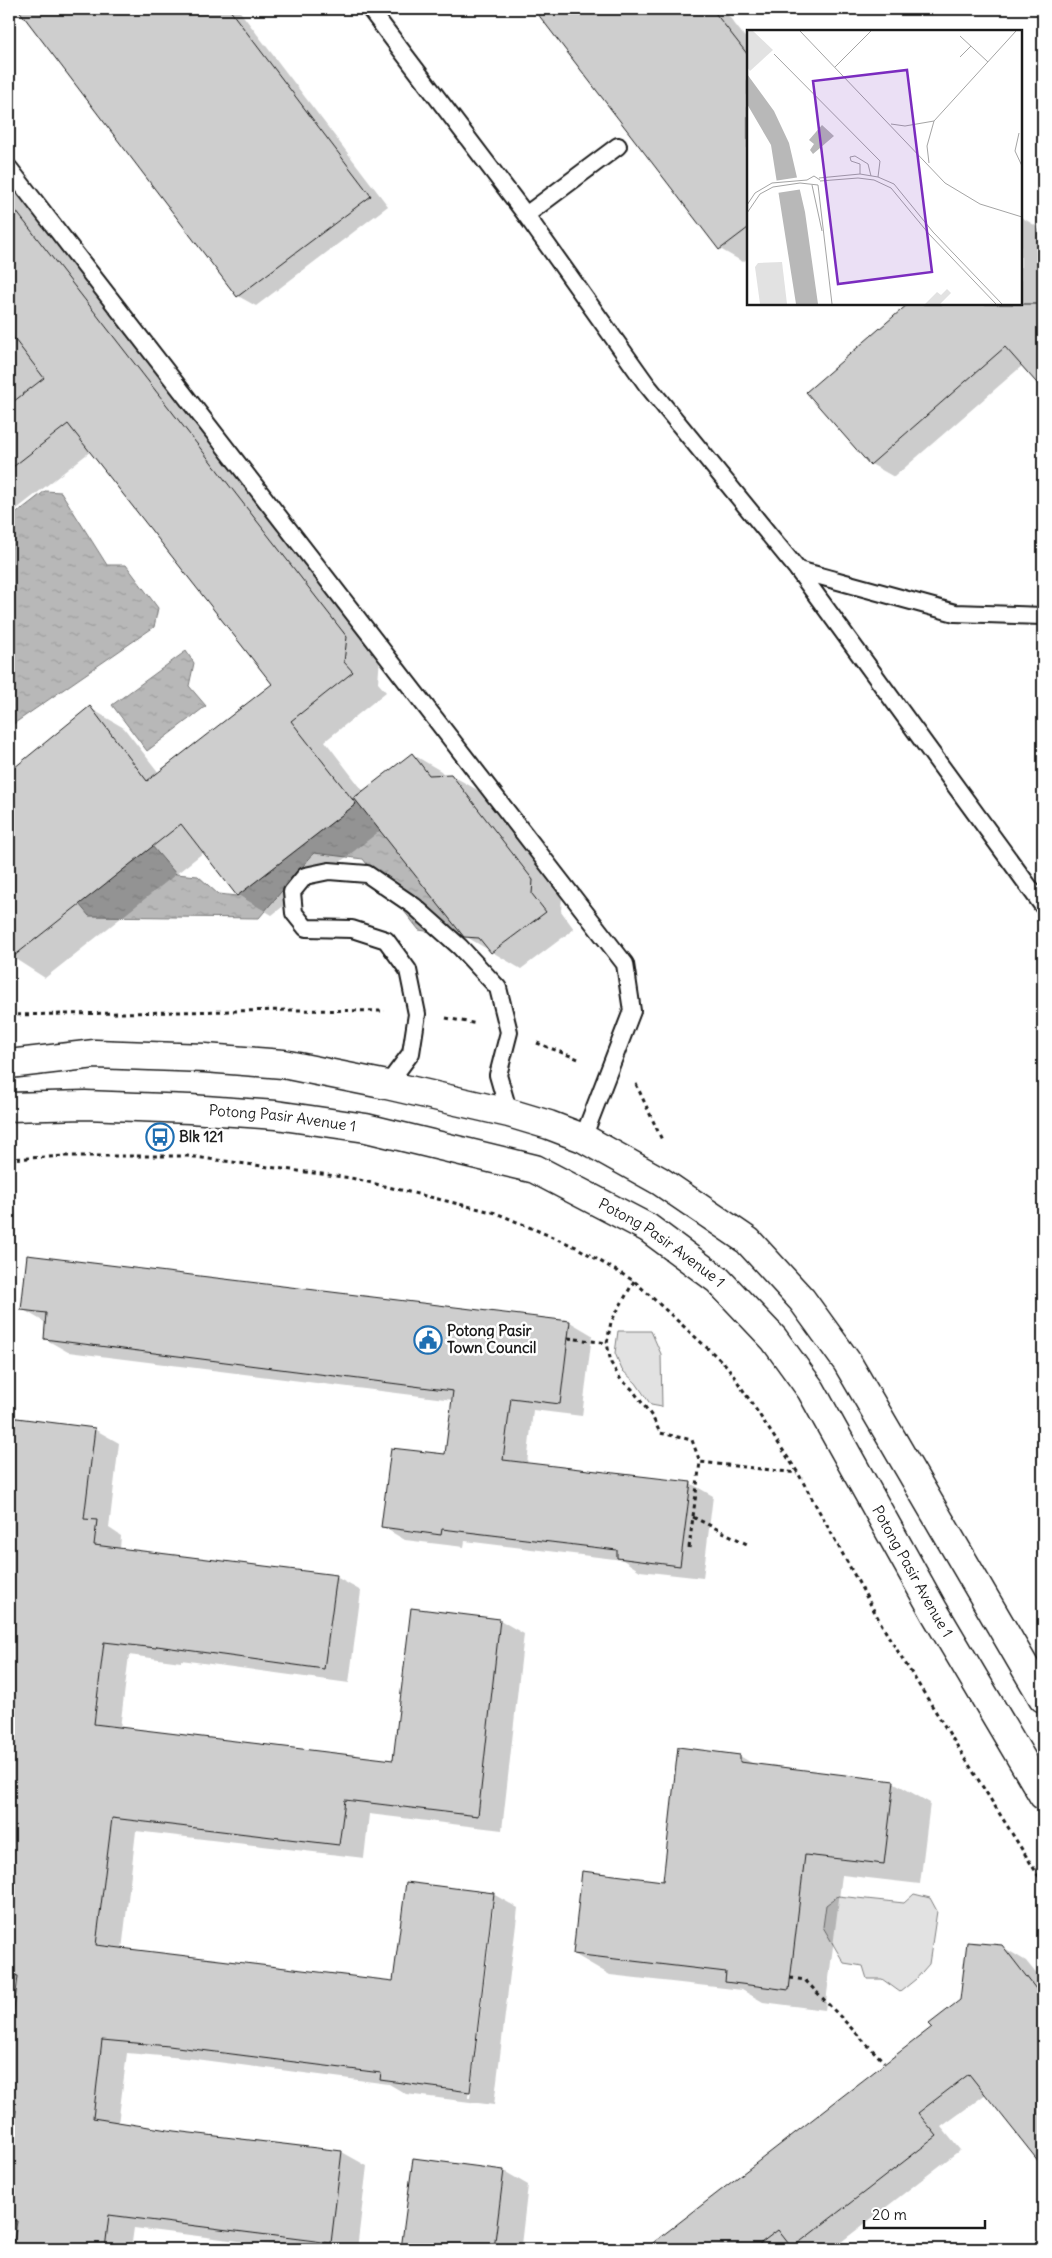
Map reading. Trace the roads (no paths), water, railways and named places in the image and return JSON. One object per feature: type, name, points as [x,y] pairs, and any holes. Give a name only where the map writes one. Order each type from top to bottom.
[{"type":"street","points":[[9,1064],[95,1054],[205,1058],[283,1064],[510,1113],[549,1125],[583,1138],[660,1180],[748,1241],[802,1300],[848,1362],[977,1588],[1043,1698]]},
{"type":"street","name":"Potong Pasir Avenue 1","points":[[9,1107],[85,1105],[190,1109],[276,1115],[366,1128],[535,1168],[648,1228],[718,1280],[774,1339],[811,1390],[934,1611],[1043,1795]]},
{"type":"lane","points":[[370,9],[526,215],[647,385],[798,570],[1043,906]]},
{"type":"lane","points":[[526,215],[618,146]]},
{"type":"lane","points":[[9,168],[625,964],[632,1011],[583,1138]]},
{"type":"lane","points":[[798,570],[955,613],[1043,616]]},
{"type":"lane","points":[[387,1085],[411,1053],[417,1014],[408,970],[386,940],[352,929],[306,928],[294,913],[292,892],[305,876],[329,871],[367,874],[414,906],[460,947],[498,988],[508,1032],[498,1075],[510,1113]]},
{"type":"water","points":[[45,491],[61,492],[107,565],[126,565],[158,608],[154,627],[9,727],[9,519]]},
{"type":"water","points":[[186,651],[194,663],[189,686],[206,706],[147,751],[112,705]]},
{"type":"water","points":[[364,790],[384,814],[464,937],[419,930],[363,859],[314,853],[259,918],[89,916],[79,904],[152,846],[176,874],[198,876],[218,894],[237,896],[356,804],[352,799]]},
{"type":"place","name":"Blk 121","points":[[160,1137]]},
{"type":"place","name":"Potong Pasir Town Council","points":[[428,1340]]}]
